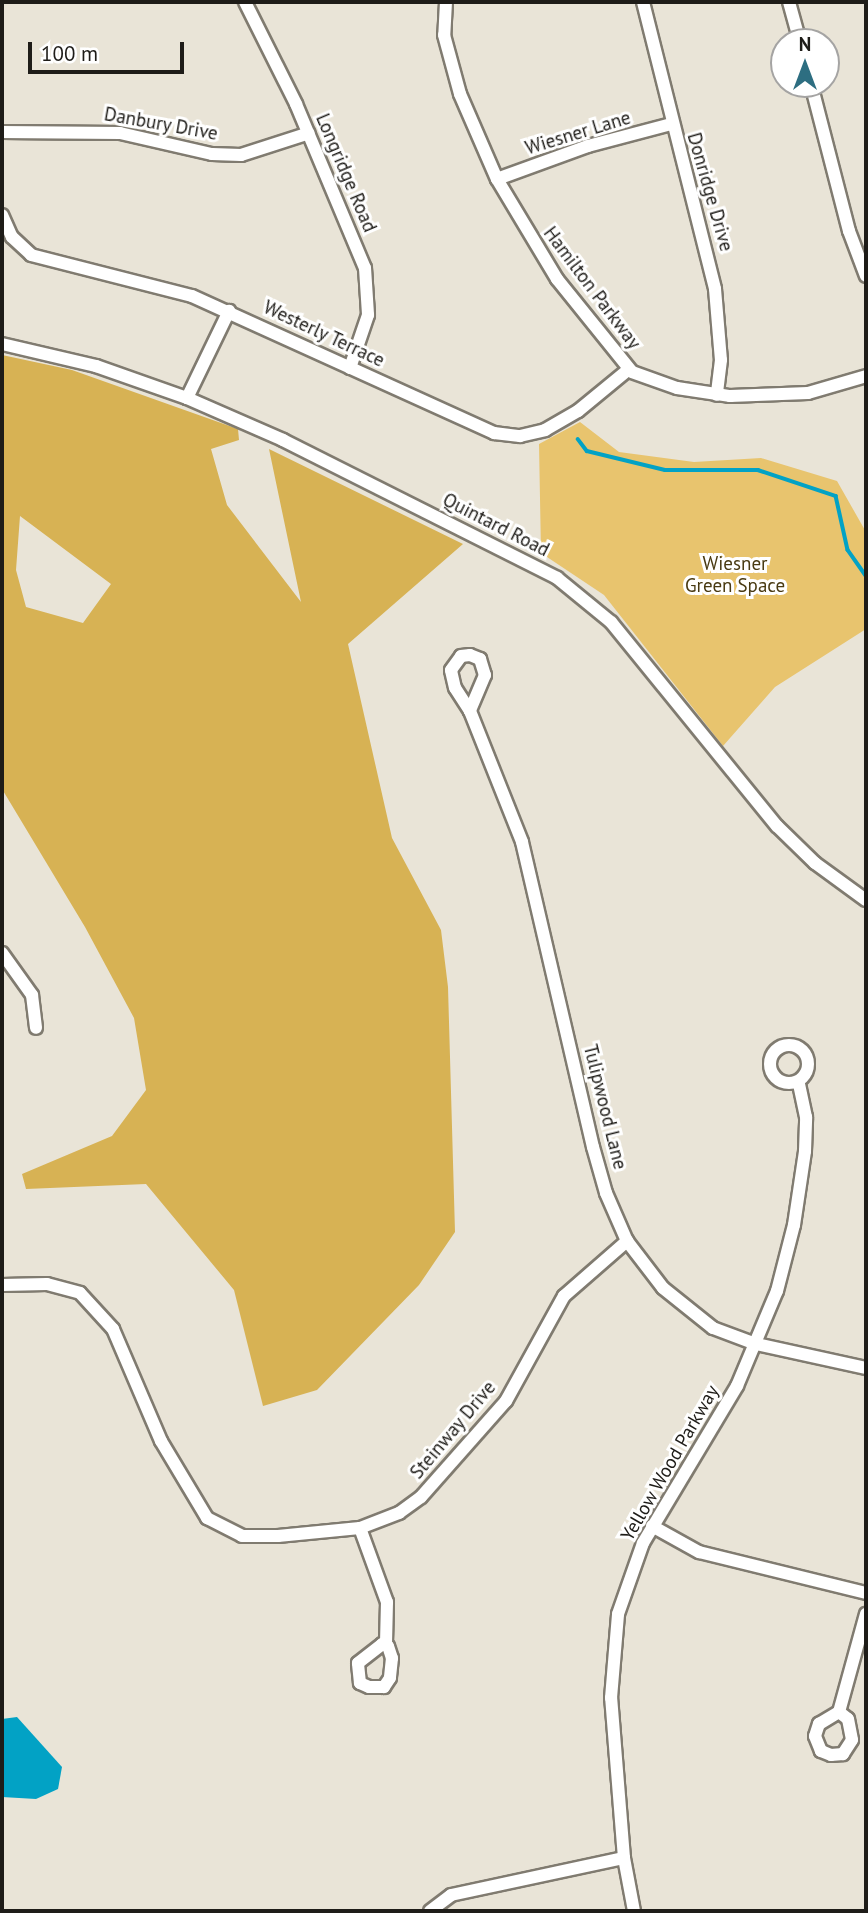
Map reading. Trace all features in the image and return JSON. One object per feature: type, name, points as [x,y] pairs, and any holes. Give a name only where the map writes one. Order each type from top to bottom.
[{"type":"street","name":"Longridge Road","points":[[244,2],[309,133],[368,280],[368,315],[350,368]]},
{"type":"street","name":"Hamilton Parkway","points":[[446,2],[444,35],[460,94],[497,179],[557,279],[629,369],[677,388],[717,395],[808,393],[866,376]]},
{"type":"street","name":"Donridge Drive","points":[[643,2],[671,124],[715,289],[721,360],[717,395]]},
{"type":"street","points":[[789,2],[796,28]]},
{"type":"street","points":[[815,98],[849,231],[866,276]]},
{"type":"street","name":"Wiesner Lane","points":[[497,179],[588,146],[671,124]]},
{"type":"street","name":"Danbury Drive","points":[[2,132],[120,133],[212,154],[241,155],[309,133]]},
{"type":"street","name":"Westerly Terrace","points":[[2,215],[12,237],[31,254],[192,296],[480,428],[520,436],[559,423],[629,369]]},
{"type":"street","points":[[187,398],[229,311]]},
{"type":"street","name":"Quintard Road","points":[[2,344],[96,366],[187,398],[469,532],[584,597],[646,661],[777,825],[815,863],[866,900]]},
{"type":"street","name":"Tulipwood Lane","points":[[470,711],[522,842],[593,1147],[606,1193],[627,1241],[663,1287],[692,1312],[726,1335],[866,1368]]},
{"type":"street","points":[[2,953],[32,995],[36,1028]]},
{"type":"street","name":"Yellow Wood Parkway","points":[[634,1911],[624,1858],[612,1654],[630,1573],[652,1526],[708,1442],[756,1344],[794,1225],[806,1117],[799,1083]]},
{"type":"street","name":"Steinway Drive","points":[[2,1285],[47,1284],[80,1293],[105,1320],[191,1497],[207,1518],[225,1530],[258,1537],[360,1528],[399,1513],[431,1487],[506,1401],[564,1296],[627,1241]]},
{"type":"street","points":[[652,1526],[699,1552],[866,1593]]},
{"type":"street","points":[[360,1528],[387,1602],[386,1643]]},
{"type":"street","points":[[839,1712],[866,1614]]},
{"type":"street","points":[[429,1911],[451,1895],[624,1858]]},
{"type":"green space","name":"Wiesner Green Space","points":[[580,422],[619,452],[694,462],[761,458],[837,481],[866,532],[866,629],[775,687],[723,746],[604,595],[541,553],[539,444]]},
{"type":"shaded area","points":[[2,355],[72,370],[238,429],[239,440],[211,449],[227,505],[301,602],[269,449],[463,544],[348,644],[392,838],[441,930],[448,987],[455,1232],[419,1285],[317,1390],[263,1406],[234,1290],[146,1184],[26,1189],[22,1174],[112,1136],[146,1090],[134,1018],[85,927],[2,789]],"holes":[[[20,516],[111,584],[83,623],[26,607],[16,570]]]},
{"type":"water","points":[[17,1717],[62,1767],[58,1789],[36,1799],[2,1797],[2,1719]]},
{"type":"waterway","points":[[578,439],[587,451],[665,470],[758,470],[836,496],[848,550],[866,576]]}]
